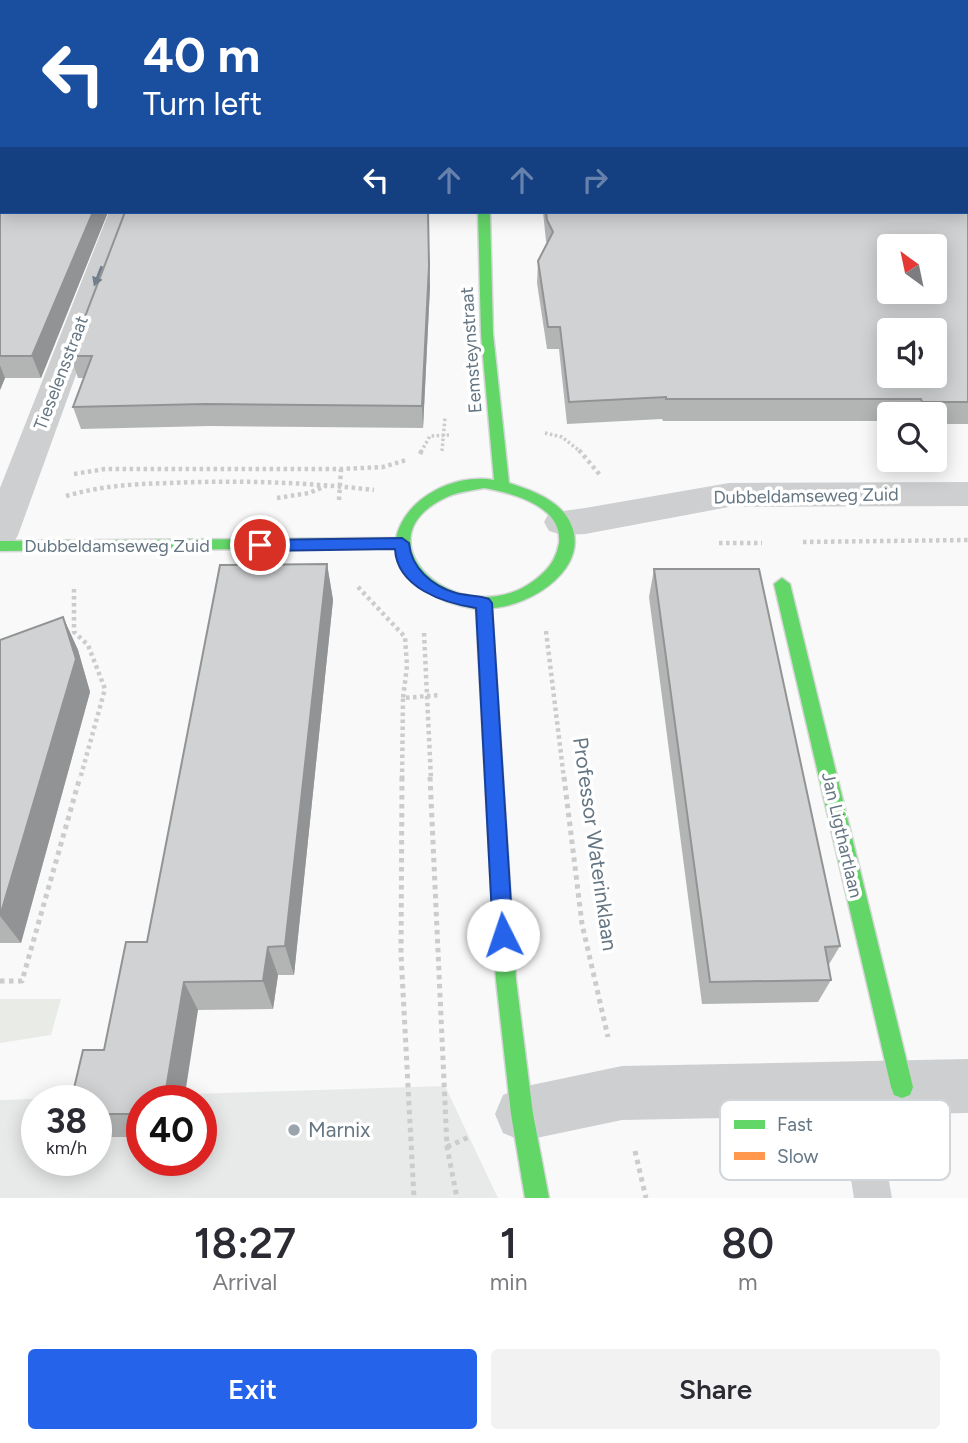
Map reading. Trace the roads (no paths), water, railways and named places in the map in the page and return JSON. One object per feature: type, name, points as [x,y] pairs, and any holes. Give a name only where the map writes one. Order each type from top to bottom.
[{"type":"street","name":"Tieselensstraat","points":[[0,535],[15,474],[121,214]]},
{"type":"street","name":"Eemsteynstraat","points":[[484,214],[487,334],[502,485]]},
{"type":"street","points":[[465,485],[502,485],[539,498],[562,522],[567,536],[562,564],[553,577],[524,596],[484,603],[453,598],[426,586],[408,568],[403,557],[403,532],[418,506],[432,497],[465,485]]},
{"type":"street","name":"Dubbeldamseweg Zuid","points":[[562,522],[578,522],[729,495],[968,494]]},
{"type":"street","name":"Dubbeldamseweg Zuid","points":[[0,546],[402,543]]},
{"type":"street","name":"Jan Ligthartlaan","points":[[782,584],[878,1087]]},
{"type":"street","points":[[484,603],[502,916],[522,1114],[537,1198]]},
{"type":"street","points":[[522,1114],[622,1093],[968,1086]]},
{"type":"lane","name":"Jan Ligthartlaan","points":[[877,1100],[878,1087]]},
{"type":"lane","name":"Jan Ligthartlaan","points":[[873,1198],[874,1180]]},
{"type":"place","name":"Marnix","points":[[294,1130]]}]
